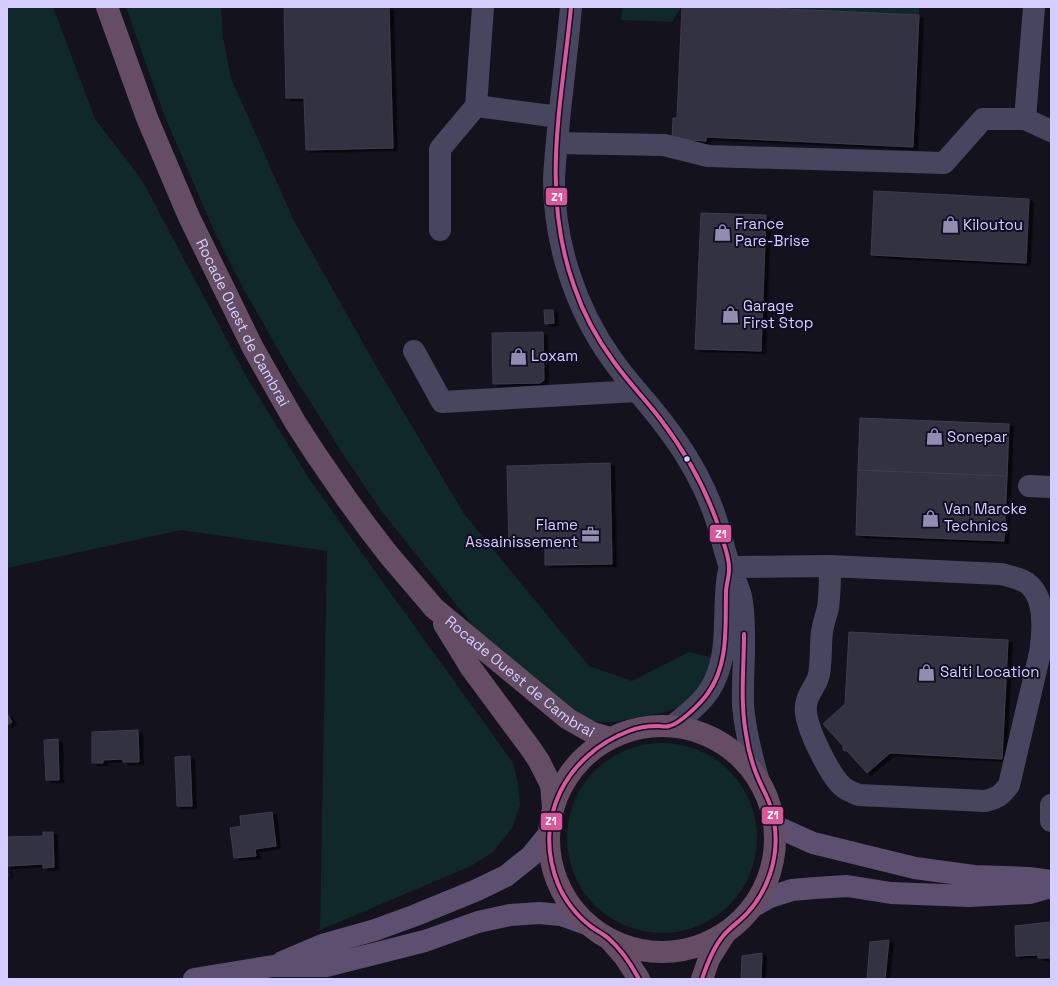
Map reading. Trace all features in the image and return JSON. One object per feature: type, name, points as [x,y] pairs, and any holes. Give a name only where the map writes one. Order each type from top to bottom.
[{"type":"highway","name":"Rocade Ouest de Cambrai","points":[[107,7],[135,87],[173,181],[200,243],[253,348],[295,422],[346,498],[388,554],[434,608],[471,668],[539,761],[551,785],[553,808]]},
{"type":"highway","name":"Rocade Ouest de Cambrai","points":[[434,608],[568,719],[593,733],[610,738]]},
{"type":"highway","points":[[651,726],[672,726],[689,728],[706,734],[735,752],[748,764],[758,778],[769,801],[775,826],[775,840],[771,868],[767,882],[752,907],[741,920],[716,938],[693,947],[668,951],[643,950],[608,938],[589,925],[571,906],[558,884],[551,859],[549,834],[553,808],[558,793],[574,767],[591,751],[610,738],[630,730],[651,726]]},
{"type":"highway","points":[[702,979],[709,959],[727,931]]},
{"type":"highway","points":[[608,938],[624,956],[639,979]]},
{"type":"main road","points":[[775,826],[813,843],[915,868],[974,876],[1029,878],[1051,881]]},
{"type":"main road","points":[[273,966],[322,945],[375,930],[416,915],[501,879],[531,856],[549,834]]},
{"type":"main road","points":[[752,907],[770,897],[792,890],[815,888],[847,886],[891,893],[969,896],[1030,894],[1051,887]]},
{"type":"main road","points":[[194,979],[273,966],[326,966],[425,941],[478,922],[510,915],[539,913],[561,915],[589,925]]},
{"type":"street","points":[[440,230],[440,149],[476,106],[483,7]]},
{"type":"street","points":[[571,7],[554,180],[559,230],[566,261],[578,296],[593,329],[609,356],[681,448],[696,475],[714,514],[742,601],[744,633],[743,697],[745,728],[758,778]]},
{"type":"street","points":[[1025,119],[1034,7]]},
{"type":"street","points":[[476,106],[560,117]]},
{"type":"street","points":[[557,143],[664,145],[708,156],[944,163],[983,119],[1025,119],[1051,131]]},
{"type":"street","points":[[414,351],[442,402],[637,391]]},
{"type":"street","points":[[1029,486],[1051,487]]},
{"type":"street","points":[[730,567],[830,566],[1001,574],[1017,578],[1028,584],[1040,605],[1047,632],[1040,653],[1009,785],[1004,793],[985,802],[859,796],[844,788],[832,773],[815,740],[806,712],[806,702],[818,677],[822,632],[828,610],[830,592],[830,566]]},
{"type":"street","points":[[672,726],[706,696],[719,670],[725,638],[726,584],[730,567]]},
{"type":"street","points":[[1051,805],[1051,821]]},
{"type":"green space","points":[[7,7],[53,7],[95,119],[142,180],[246,376],[308,477],[513,763],[518,783],[520,805],[512,828],[493,852],[471,866],[320,930],[327,551],[181,530],[7,568]]},
{"type":"green space","points":[[126,7],[221,7],[223,38],[231,78],[293,219],[372,359],[464,514],[589,666],[632,681],[689,652],[715,658],[707,682],[679,707],[662,713],[614,722],[588,720],[572,712],[483,638],[383,513],[343,454],[287,365],[242,286],[215,233],[163,112]]},
{"type":"green space","points":[[623,7],[681,7],[672,22],[621,20]]},
{"type":"green space","points":[[742,7],[919,7],[919,15]]},
{"type":"green space","points":[[662,743],[680,745],[698,751],[715,759],[729,771],[741,785],[749,802],[755,820],[757,838],[755,856],[749,874],[741,891],[729,905],[715,917],[698,925],[680,931],[662,933],[644,931],[626,925],[609,917],[595,905],[583,891],[575,874],[569,856],[567,838],[569,820],[575,802],[583,785],[595,771],[609,759],[626,751],[644,745]]},
{"type":"building","points":[[284,7],[389,7],[393,148],[306,150],[304,98],[286,98]]},
{"type":"building","points":[[682,7],[742,7],[919,15],[913,147],[706,137],[706,141],[672,139],[673,118],[677,118]]},
{"type":"building","name":"Kiloutou","points":[[874,191],[1029,199],[1026,263],[871,255]]},
{"type":"building","name":"Garage First Stop","points":[[701,213],[766,215],[761,351],[695,349]]},
{"type":"building","points":[[544,310],[553,310],[554,323],[545,324]]},
{"type":"building","name":"Loxam","points":[[543,332],[544,380],[540,383],[493,384],[492,333]]},
{"type":"building","name":"Sonepar","points":[[860,418],[1009,424],[1007,476],[858,470]]},
{"type":"building","points":[[610,463],[612,564],[545,565],[545,546],[509,547],[507,466]]},
{"type":"building","name":"Van Marcke Technics","points":[[858,470],[1007,476],[1004,541],[856,535]]},
{"type":"building","name":"Salti Location","points":[[849,632],[1008,640],[1002,759],[890,753],[867,773],[847,751],[843,750],[843,746],[823,724],[845,704]]},
{"type":"building","points":[[7,713],[12,722],[7,725]]},
{"type":"building","points":[[138,730],[139,762],[123,762],[123,759],[103,760],[103,763],[92,763],[92,732]]},
{"type":"building","points":[[58,739],[59,780],[46,780],[44,740]]},
{"type":"building","points":[[190,756],[192,806],[177,806],[175,757]]},
{"type":"building","points":[[272,812],[276,846],[255,849],[256,856],[234,858],[230,828],[241,826],[240,816]]},
{"type":"building","points":[[43,832],[53,832],[54,867],[43,868],[43,864],[7,866],[7,837],[43,836]]},
{"type":"building","points":[[1051,922],[1051,958],[1038,958],[1038,955],[1016,956],[1015,926]]},
{"type":"building","points":[[889,940],[885,979],[867,979],[870,942]]},
{"type":"building","points":[[762,953],[761,979],[741,979],[742,956]]},
{"type":"transit line","name":"Z1","points":[[571,7],[556,147],[558,216],[564,251],[574,286],[586,316],[596,335],[619,369],[670,433],[695,473],[715,516],[726,550],[729,565],[726,590],[723,657],[720,670],[708,693],[701,702],[674,724],[632,730],[607,742],[588,756],[572,773],[560,792],[552,813],[549,836],[551,860],[561,890],[575,912],[591,927],[608,938],[617,947],[629,962],[639,979]]},
{"type":"transit line","name":"Z1","points":[[702,979],[719,941],[749,911],[761,894],[768,881],[774,858],[775,833],[773,816],[752,762],[744,722],[744,634]]},
{"type":"place","name":"Kiloutou","points":[[950,225]]},
{"type":"place","name":"France Pare-Brise","points":[[722,233]]},
{"type":"place","name":"Garage First Stop","points":[[730,315]]},
{"type":"place","name":"Loxam","points":[[518,356]]},
{"type":"place","name":"Sonepar","points":[[934,437]]},
{"type":"place","name":"Van Marcke Technics","points":[[931,518]]},
{"type":"place","name":"Flame Assainissement","points":[[591,534]]},
{"type":"place","name":"Salti Location","points":[[927,672]]}]
